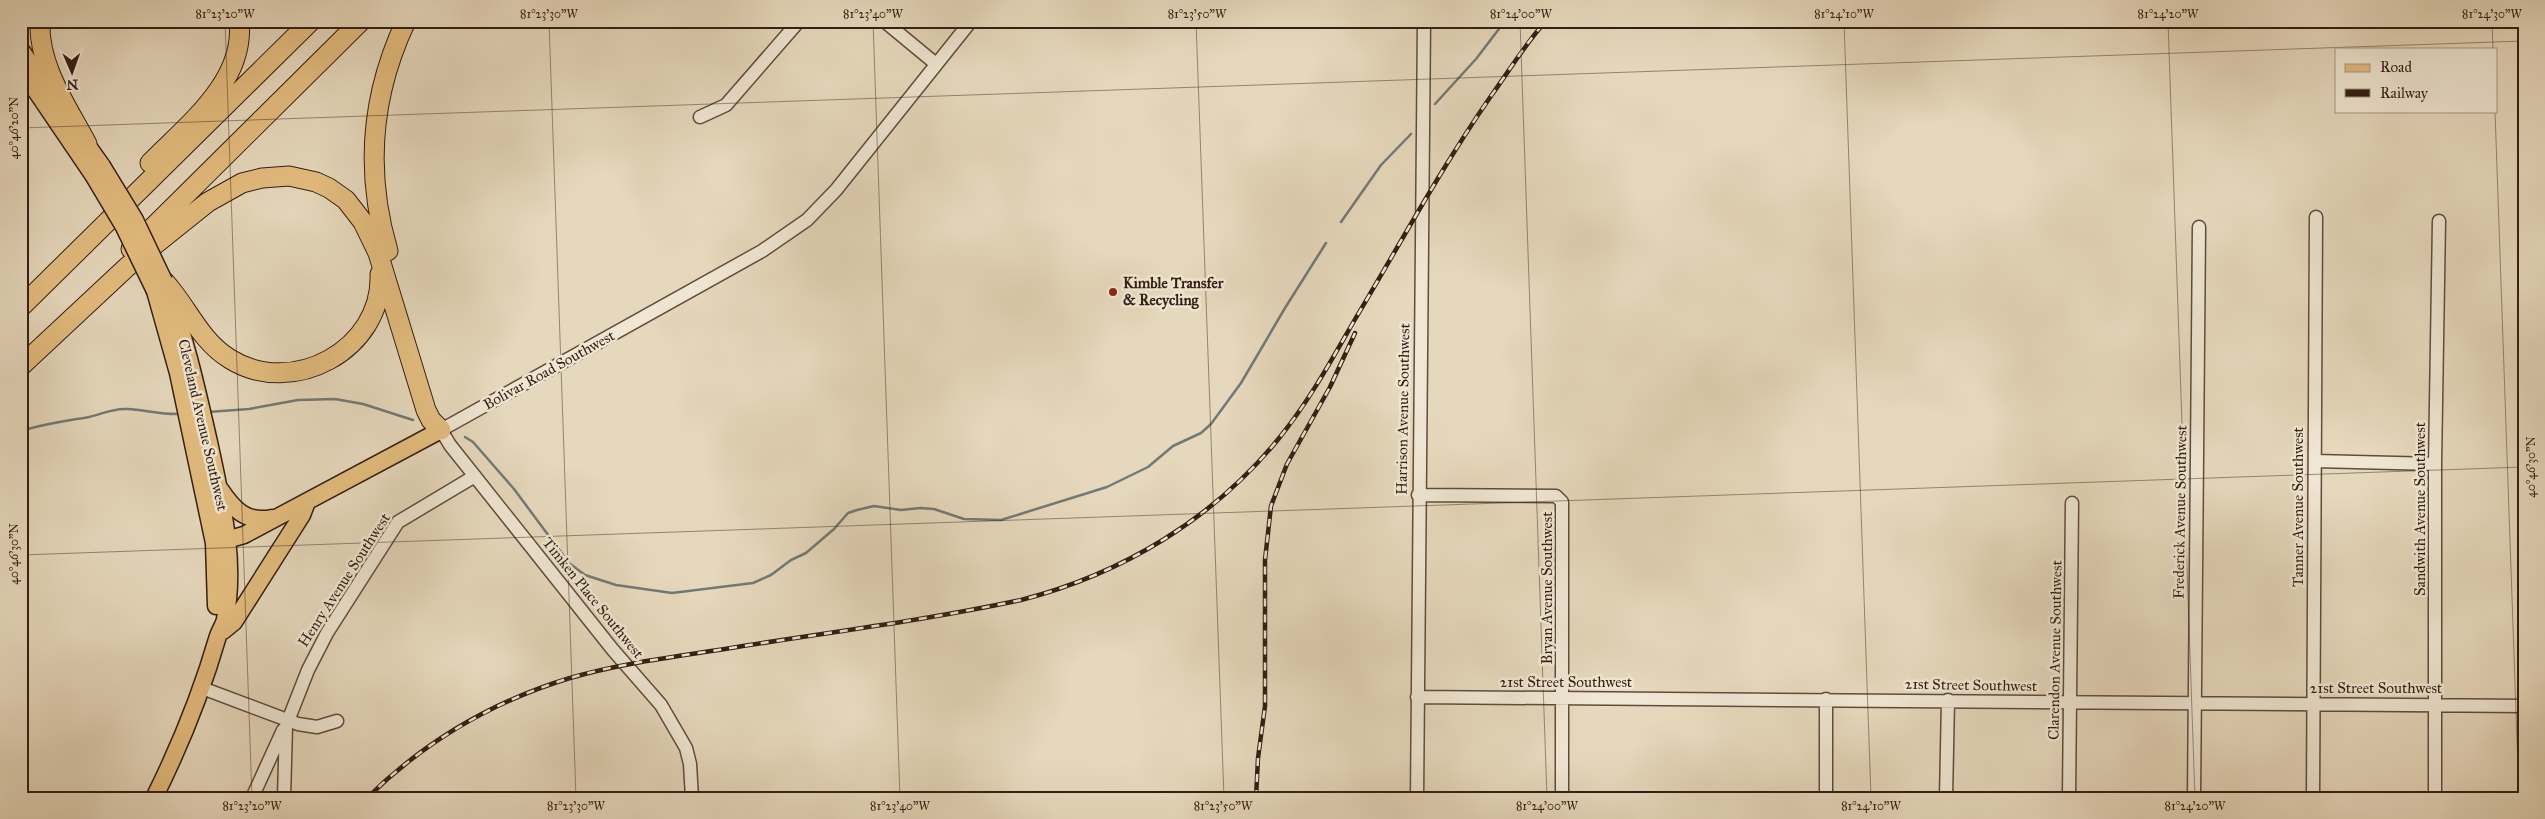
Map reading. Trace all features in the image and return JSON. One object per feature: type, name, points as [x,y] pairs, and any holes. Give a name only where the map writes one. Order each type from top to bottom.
[{"type":"highway","points":[[40,21],[41,43],[49,70],[87,144]]},
{"type":"highway","points":[[21,302],[211,100],[223,83],[236,56],[239,21]]},
{"type":"highway","points":[[21,307],[311,21]]},
{"type":"highway","points":[[21,357],[361,21]]},
{"type":"highway","points":[[406,21],[388,63],[379,97],[374,130],[375,190],[383,235],[440,420],[441,430]]},
{"type":"highway","points":[[21,366],[104,287],[168,233],[220,194],[242,183],[262,178],[289,176],[316,182],[328,188],[346,200],[360,216],[378,254],[426,410],[431,420],[441,430]]},
{"type":"highway","points":[[160,286],[179,297],[200,332],[219,352],[250,368],[270,373],[290,373],[317,367],[330,361],[352,344],[360,333],[378,298],[380,278],[378,254]]},
{"type":"main road","name":"Cleveland Avenue Southwest","points":[[21,50],[87,144],[98,170]]},
{"type":"main road","name":"Cleveland Avenue Southwest","points":[[21,69],[135,220],[160,286],[187,347],[218,486],[220,542]]},
{"type":"main road","name":"Cleveland Avenue Southwest","points":[[154,798],[202,688],[226,616],[228,583],[220,542],[178,373],[160,286]]},
{"type":"main road","name":"Bolivar Road Southwest","points":[[220,542],[244,535],[441,430]]},
{"type":"main road","points":[[218,486],[229,503],[246,517],[262,520],[277,517]]},
{"type":"main road","points":[[219,633],[234,622],[302,515],[307,502]]},
{"type":"street","points":[[700,117],[726,105],[799,21]]},
{"type":"street","points":[[884,21],[936,64]]},
{"type":"street","name":"Bolivar Road Southwest","points":[[441,430],[788,234],[812,215],[836,190],[972,21]]},
{"type":"street","name":"Harrison Avenue Southwest","points":[[1417,798],[1418,495],[1424,21]]},
{"type":"street","name":"Tanner Avenue Southwest","points":[[2313,798],[2316,217]]},
{"type":"street","name":"Sandwith Avenue Southwest","points":[[2435,798],[2435,464],[2438,221]]},
{"type":"street","name":"Frederick Avenue Southwest","points":[[2194,798],[2199,227]]},
{"type":"street","name":"Timken Place Southwest","points":[[441,430],[475,476],[613,650],[661,705],[686,748],[690,764],[692,798]]},
{"type":"street","points":[[2315,461],[2435,464]]},
{"type":"street","name":"Henry Avenue Southwest","points":[[284,798],[287,721],[308,670],[327,633],[396,525],[404,517],[475,476]]},
{"type":"street","name":"Bryan Avenue Southwest","points":[[1418,495],[1556,496],[1561,498],[1564,510],[1562,798]]},
{"type":"street","name":"Clarendon Avenue Southwest","points":[[2069,798],[2072,503]]},
{"type":"street","points":[[202,688],[287,721],[312,727],[337,721]]},
{"type":"street","name":"21st Street Southwest","points":[[1418,697],[2524,706]]},
{"type":"street","points":[[1826,700],[1826,798]]},
{"type":"street","points":[[1946,798],[1948,700]]},
{"type":"street","points":[[252,798],[287,721]]},
{"type":"waterway","points":[[1435,104],[1476,59],[1505,21]]},
{"type":"waterway","points":[[1341,222],[1381,165],[1411,134]]},
{"type":"waterway","points":[[465,437],[473,442],[514,489],[569,563],[585,575],[616,585],[672,593],[753,583],[771,575],[791,560],[806,553],[834,529],[848,513],[857,510],[874,506],[901,510],[920,508],[934,509],[964,519],[1001,520],[1107,487],[1148,467],[1173,446],[1201,433],[1211,424],[1241,383],[1326,243]]},
{"type":"waterway","points":[[208,412],[249,409],[298,400],[335,399],[363,404],[413,420]]},
{"type":"waterway","points":[[21,431],[89,417],[117,409],[180,414]]},
{"type":"railway","points":[[367,798],[436,741],[487,711],[542,687],[591,672],[654,660],[915,620],[1021,600],[1095,575],[1130,559],[1164,540],[1196,518],[1226,493],[1254,466],[1291,423],[1328,366],[1455,151],[1517,58],[1546,21]]},
{"type":"railway","points":[[1256,798],[1258,758],[1265,706],[1265,560],[1271,506],[1287,464],[1330,387],[1355,333]]},
{"type":"place","name":"Kimble Transfer & Recycling","points":[[1113,292]]}]
